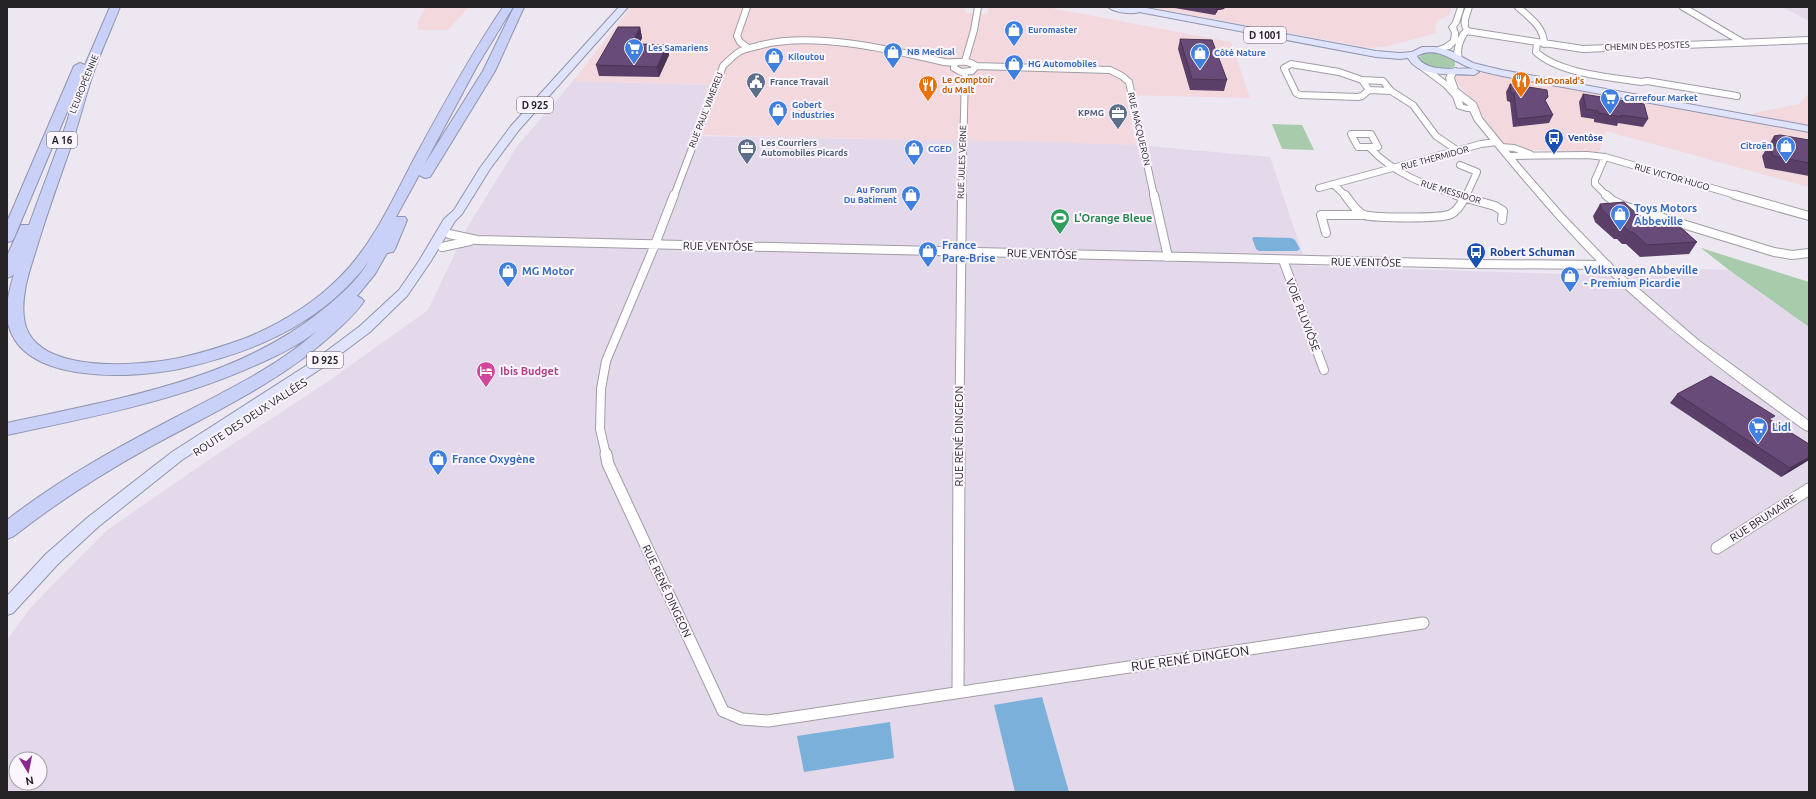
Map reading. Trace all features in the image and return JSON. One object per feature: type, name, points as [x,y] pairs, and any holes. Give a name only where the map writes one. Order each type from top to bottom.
[{"type":"highway","name":"L'EUROPÉENNE","points":[[7,238],[105,7]]},
{"type":"highway","name":"L'EUROPÉENNE","points":[[7,272],[115,7]]},
{"type":"highway","points":[[7,429],[122,403],[195,383],[251,361],[281,346],[299,335],[344,301],[373,265],[388,238],[396,216],[469,67],[508,7]]},
{"type":"highway","points":[[7,423],[140,392],[204,374],[241,360],[278,341],[322,313],[339,297],[367,263],[489,71],[519,7]]},
{"type":"highway","points":[[86,77],[70,131],[42,206],[21,274],[14,303],[18,330],[26,343],[40,354],[58,362],[97,370],[144,368],[173,365],[201,358],[254,340],[292,321],[332,293],[359,264],[396,216]]},
{"type":"highway","points":[[7,207],[68,93]]},
{"type":"highway","points":[[7,531],[45,502],[81,478],[268,374],[324,335],[351,308],[374,277],[383,261],[396,216]]},
{"type":"main road","name":"ROUTE DES DEUX VALLÉES","points":[[160,472],[192,456],[308,379],[352,348],[384,322],[413,290],[442,247],[458,212],[485,168],[515,128],[624,7]]},
{"type":"main road","name":"D 1001","points":[[1112,7],[1420,65]]},
{"type":"main road","name":"D 1001","points":[[1127,7],[1376,54],[1400,56],[1414,54]]},
{"type":"main road","points":[[1809,129],[1456,65],[1442,71],[1420,65],[1413,59],[1414,54],[1422,50],[1435,50],[1448,54],[1456,65],[1809,132]]},
{"type":"main road","name":"ROUTE DES DEUX VALLÉES","points":[[7,608],[44,568],[82,532],[119,501],[160,472],[177,456],[318,365],[365,329],[403,293],[425,261],[450,219],[458,212]]},
{"type":"street","points":[[747,7],[737,36],[740,42],[748,48]]},
{"type":"street","points":[[1435,50],[1452,44],[1454,28],[1461,7]]},
{"type":"street","points":[[1469,7],[1465,20],[1466,30],[1457,50],[1456,65],[1450,78],[1453,86],[1478,119],[1573,230],[1606,265],[1700,347],[1741,379],[1809,427]]},
{"type":"street","points":[[1518,7],[1539,27],[1543,34],[1541,44],[1536,52],[1550,62],[1592,74],[1641,82],[1647,81],[1737,96]]},
{"type":"street","points":[[1683,7],[1742,42]]},
{"type":"street","points":[[965,61],[974,30],[976,8]]},
{"type":"street","points":[[1454,28],[1466,30]]},
{"type":"street","name":"CHEMIN DES POSTES","points":[[1466,30],[1541,44],[1583,49],[1809,40]]},
{"type":"street","name":"RUE PAUL VIMEREU","points":[[655,244],[723,66],[730,58],[748,48],[775,42],[844,43],[955,64]]},
{"type":"street","points":[[965,61],[973,63],[976,66],[972,71],[965,72],[954,68],[955,64],[965,61]]},
{"type":"street","points":[[1391,90],[1369,90],[1362,96],[1358,97],[1300,95],[1296,93],[1284,68],[1291,64],[1298,64],[1339,72],[1362,80],[1383,80],[1391,90],[1413,106],[1436,136],[1458,151]]},
{"type":"street","points":[[1420,65],[1447,85],[1467,105]]},
{"type":"street","name":"RUE MACQUERON","points":[[976,66],[1110,70],[1122,76],[1129,82],[1168,257]]},
{"type":"street","name":"RUE JULES VERNE","points":[[960,252],[965,72]]},
{"type":"street","points":[[1362,80],[1369,90]]},
{"type":"street","name":"RUE THERMIDOR","points":[[1319,188],[1481,144],[1503,149]]},
{"type":"street","name":"RUE THERMIDOR","points":[[1478,146],[1503,149]]},
{"type":"street","name":"RUE THERMIDOR","points":[[1369,147],[1377,158],[1392,169]]},
{"type":"street","name":"RUE VICTOR HUGO","points":[[1503,149],[1514,148],[1533,155]]},
{"type":"street","name":"RUE VICTOR HUGO","points":[[1503,149],[1533,155],[1586,155],[1605,157],[1809,216]]},
{"type":"street","points":[[1605,157],[1595,180],[1595,184],[1618,204],[1774,252],[1792,255],[1809,253]]},
{"type":"street","points":[[1326,233],[1321,215],[1437,217],[1452,213],[1465,196],[1478,172],[1460,165]]},
{"type":"street","name":"RUE MESSIDOR","points":[[1392,169],[1408,178],[1495,206],[1503,211],[1502,220]]},
{"type":"street","points":[[1333,184],[1345,194],[1355,209],[1365,215]]},
{"type":"street","name":"RUE VENTÔSE","points":[[449,234],[477,240],[1283,260],[1577,266],[1606,265]]},
{"type":"street","name":"RUE VENTÔSE","points":[[442,247],[477,240]]},
{"type":"street","name":"RUE RENÉ DINGEON","points":[[655,244],[606,361],[601,389],[600,428],[608,464],[723,711],[742,719],[768,721],[1423,623]]},
{"type":"street","name":"RUE RENÉ DINGEON","points":[[958,692],[960,252]]},
{"type":"street","name":"VOIE PLUVIÔSE","points":[[1283,260],[1324,370]]},
{"type":"street","name":"RUE BRUMAIRE","points":[[1717,548],[1809,489]]},
{"type":"shaded area","points":[[426,7],[469,7],[448,30],[418,30],[417,22]]},
{"type":"shaded area","points":[[631,7],[964,7],[966,13],[987,14],[989,7],[1046,7],[1231,42],[1250,98],[1126,95],[1136,145],[702,135],[721,85],[573,81]]},
{"type":"shaded area","points":[[1149,7],[1452,7],[1449,15],[1437,21],[1435,28],[1436,33],[1388,46],[1369,48]]},
{"type":"shaded area","points":[[1782,7],[1809,7],[1809,21]]},
{"type":"shaded area","points":[[1467,68],[1756,121],[1754,113],[1799,104],[1809,93],[1809,187],[1606,131],[1599,152],[1507,149],[1454,77]]},
{"type":"shaded area","points":[[573,81],[709,85],[691,136],[1048,142],[1136,145],[1270,157],[1307,266],[1601,275],[1624,267],[1729,270],[1809,327],[1809,792],[7,792],[7,640],[31,607],[106,531],[204,463],[327,382],[428,310],[468,226],[518,145]]},
{"type":"green space","points":[[1435,53],[1451,58],[1455,62],[1455,66],[1446,69],[1430,67],[1421,62],[1418,58],[1423,54]]},
{"type":"green space","points":[[1272,124],[1302,125],[1314,150],[1282,149]]},
{"type":"green space","points":[[1701,248],[1809,282],[1809,327],[1729,270]]},
{"type":"water","points":[[1252,238],[1291,238],[1295,240],[1300,249],[1297,251],[1259,251],[1256,249]]},
{"type":"water","points":[[1042,697],[1069,792],[1015,792],[994,705]]},
{"type":"water","points":[[890,722],[894,758],[804,772],[797,736]]},
{"type":"building","points":[[618,27],[640,27],[635,37],[642,44],[667,45],[657,67],[596,65]]},
{"type":"building","name":"Côté Nature","points":[[1180,39],[1212,40],[1227,80],[1192,79]]},
{"type":"building","points":[[1510,84],[1547,90],[1548,97],[1545,100],[1553,115],[1517,119],[1514,93],[1511,93]]},
{"type":"building","points":[[1583,94],[1644,104],[1648,119],[1621,115],[1622,117],[1598,113],[1598,111],[1586,109]]},
{"type":"building","points":[[1780,135],[1809,140],[1809,163],[1773,156],[1769,145],[1778,146],[1774,136]]},
{"type":"building","points":[[1624,202],[1650,226],[1678,225],[1697,242],[1647,245],[1633,232],[1621,227],[1602,210],[1600,204]]},
{"type":"building","name":"Lidl","points":[[1711,376],[1775,416],[1769,419],[1809,444],[1809,457],[1790,468],[1677,394]]},
{"type":"place","name":"Euromaster","points":[[1014,47]]},
{"type":"place","name":"Les Samariens","points":[[634,65]]},
{"type":"place","name":"NB Medical","points":[[893,69]]},
{"type":"place","name":"Côté Nature","points":[[1200,70]]},
{"type":"place","name":"Kiloutou","points":[[774,74]]},
{"type":"place","name":"HG Automobiles","points":[[1014,81]]},
{"type":"place","name":"McDonald's","points":[[1521,98]]},
{"type":"place","name":"France Travail","points":[[756,99]]},
{"type":"place","name":"Le Comptoir du Malt","points":[[928,102]]},
{"type":"place","name":"Carrefour Market","points":[[1610,115]]},
{"type":"place","name":"Gobert Industries","points":[[778,127]]},
{"type":"place","name":"KPMG","points":[[1118,130]]},
{"type":"place","name":"Ventôse","points":[[1554,155]]},
{"type":"place","name":"Citroën","points":[[1786,163]]},
{"type":"place","name":"Les Courriers Automobiles Picards","points":[[747,165]]},
{"type":"place","name":"CGED","points":[[914,166]]},
{"type":"place","name":"Au Forum Du Batiment","points":[[911,212]]},
{"type":"place","name":"Toys Motors Abbeville","points":[[1620,231]]},
{"type":"place","name":"L'Orange Bleue","points":[[1060,235]]},
{"type":"place","name":"France Pare-Brise","points":[[928,268]]},
{"type":"place","name":"Robert Schuman","points":[[1476,269]]},
{"type":"place","name":"MG Motor","points":[[508,288]]},
{"type":"place","name":"Volkswagen Abbeville - Premium Picardie","points":[[1570,293]]},
{"type":"place","name":"Ibis Budget","points":[[486,388]]},
{"type":"place","name":"Lidl","points":[[1758,444]]},
{"type":"place","name":"France Oxygène","points":[[438,476]]}]
